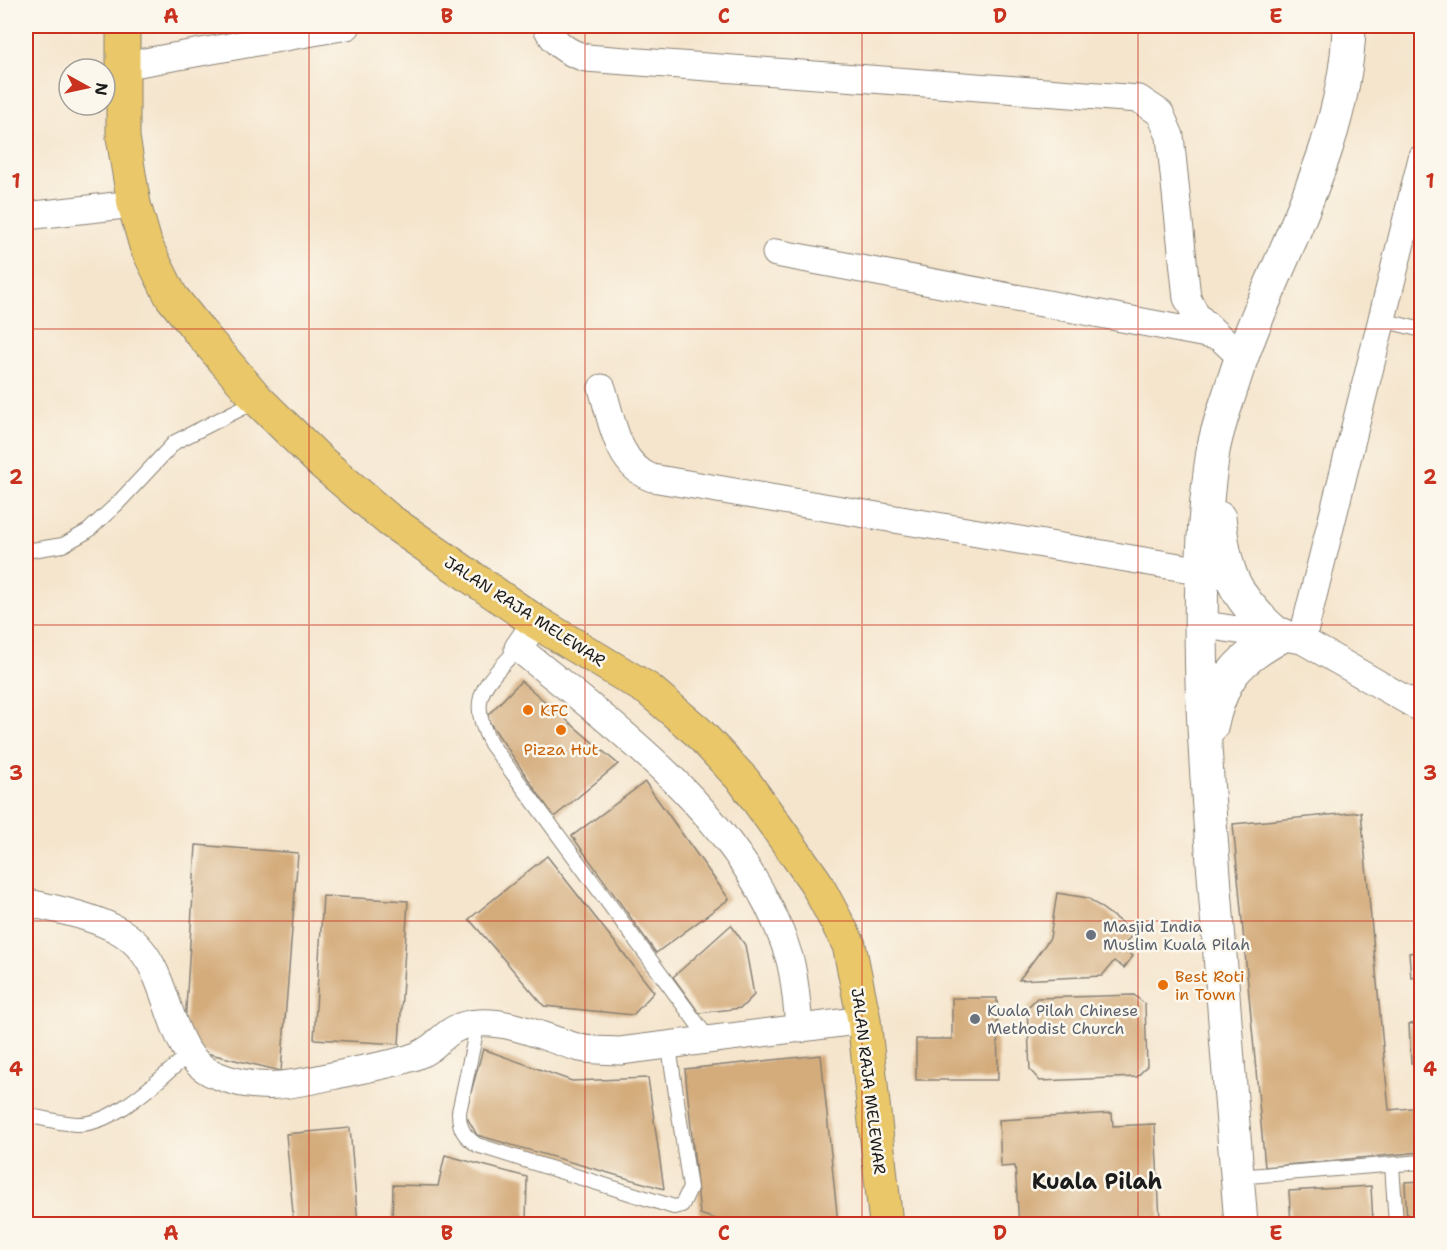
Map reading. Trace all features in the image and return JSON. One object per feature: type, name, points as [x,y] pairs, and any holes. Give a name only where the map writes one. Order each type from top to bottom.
[{"type":"highway","name":"JALAN RAJA MELEWAR","points":[[123,26],[123,137],[134,204],[146,246],[171,296],[258,400],[320,461],[527,635],[649,690],[697,731],[744,781],[815,881],[849,945],[864,1020],[886,1224]]},
{"type":"street","points":[[122,66],[347,26]]},
{"type":"street","points":[[546,26],[553,41],[570,53],[586,58],[1138,99],[1160,113],[1170,136],[1186,298],[1196,315],[1229,346]]},
{"type":"street","points":[[1240,1224],[1206,776],[1199,624],[1213,450],[1229,346],[1321,160],[1340,97],[1353,30]]},
{"type":"street","points":[[1206,776],[1209,739],[1219,696],[1240,663],[1287,636],[1382,320],[1422,158]]},
{"type":"street","points":[[26,216],[134,204]]},
{"type":"street","points":[[776,253],[1229,346]]},
{"type":"street","points":[[602,388],[621,450],[638,473],[652,478],[1203,571]]},
{"type":"street","points":[[1218,429],[1219,515],[1223,554],[1233,584],[1242,599],[1287,636],[1422,709]]},
{"type":"street","points":[[1199,624],[1287,636]]},
{"type":"street","points":[[527,635],[646,751],[712,822],[737,853],[766,898],[790,959],[800,1029]]},
{"type":"street","points":[[26,902],[79,915],[122,933],[137,947],[160,980],[168,1008],[188,1055],[215,1075],[250,1086],[292,1086],[418,1056],[456,1026],[478,1023],[502,1024],[583,1049],[621,1051],[669,1047],[864,1020]]},
{"type":"lane","points":[[1382,320],[1422,330]]},
{"type":"lane","points":[[26,551],[63,545],[88,531],[117,504],[175,442],[258,400]]},
{"type":"lane","points":[[527,635],[486,684],[478,705],[480,725],[491,744],[710,1041]]},
{"type":"lane","points":[[478,1023],[459,1112],[459,1122],[464,1136],[477,1145],[674,1208],[682,1205],[690,1188],[669,1047]]},
{"type":"lane","points":[[26,1115],[77,1124],[95,1122],[141,1095],[188,1055]]},
{"type":"lane","points":[[1237,1177],[1422,1162]]},
{"type":"lane","points":[[1392,1165],[1396,1224]]},
{"type":"building","points":[[521,681],[618,764],[554,817],[486,717]]},
{"type":"building","points":[[645,782],[729,899],[656,953],[572,836]]},
{"type":"building","points":[[1361,812],[1389,1110],[1422,1107],[1422,1152],[1265,1167],[1233,824]]},
{"type":"building","points":[[196,845],[298,853],[281,1071],[198,1051],[185,1025]]},
{"type":"building","points":[[547,856],[654,992],[633,1015],[544,1006],[469,919]]},
{"type":"building","name":"Masjid India Muslim Kuala Pilah","points":[[1057,893],[1088,898],[1134,932],[1122,948],[1133,956],[1124,968],[1114,961],[1102,976],[1019,980],[1050,938]]},
{"type":"building","points":[[323,896],[408,901],[399,1044],[314,1039]]},
{"type":"building","points":[[731,925],[745,945],[754,995],[741,1008],[699,1013],[673,977]]},
{"type":"building","points":[[1422,951],[1422,977],[1411,978],[1409,953]]},
{"type":"building","points":[[1134,995],[1145,1004],[1147,1066],[1137,1077],[1040,1081],[1030,1070],[1027,1008],[1037,998]]},
{"type":"building","name":"Kuala Pilah Chinese Methodist Church","points":[[952,998],[997,998],[998,1080],[916,1080],[916,1039],[952,1039]]},
{"type":"building","points":[[1422,1023],[1422,1062],[1411,1063],[1409,1024]]},
{"type":"building","points":[[483,1049],[572,1081],[648,1078],[664,1189],[477,1135],[465,1114]]},
{"type":"building","points":[[821,1055],[838,1224],[730,1224],[700,1214],[685,1069]]},
{"type":"building","points":[[1112,1113],[1113,1126],[1155,1124],[1160,1220],[1118,1224],[1019,1224],[1015,1166],[1001,1167],[999,1120]]},
{"type":"building","points":[[350,1128],[358,1224],[294,1224],[286,1134]]},
{"type":"building","points":[[445,1155],[527,1177],[526,1224],[392,1224],[393,1185],[438,1186]]},
{"type":"building","points":[[1422,1181],[1422,1224],[1407,1224],[1405,1182]]},
{"type":"building","points":[[1371,1186],[1373,1224],[1291,1224],[1289,1191]]},
{"type":"place","name":"KFC","points":[[528,710]]},
{"type":"place","name":"Pizza Hut","points":[[561,730]]},
{"type":"place","name":"Masjid India Muslim Kuala Pilah","points":[[1091,935]]},
{"type":"place","name":"Best Roti in Town","points":[[1163,985]]},
{"type":"place","name":"Kuala Pilah Chinese Methodist Church","points":[[975,1019]]},
{"type":"district","name":"Kuala Pilah","points":[[1097,1181]]}]
